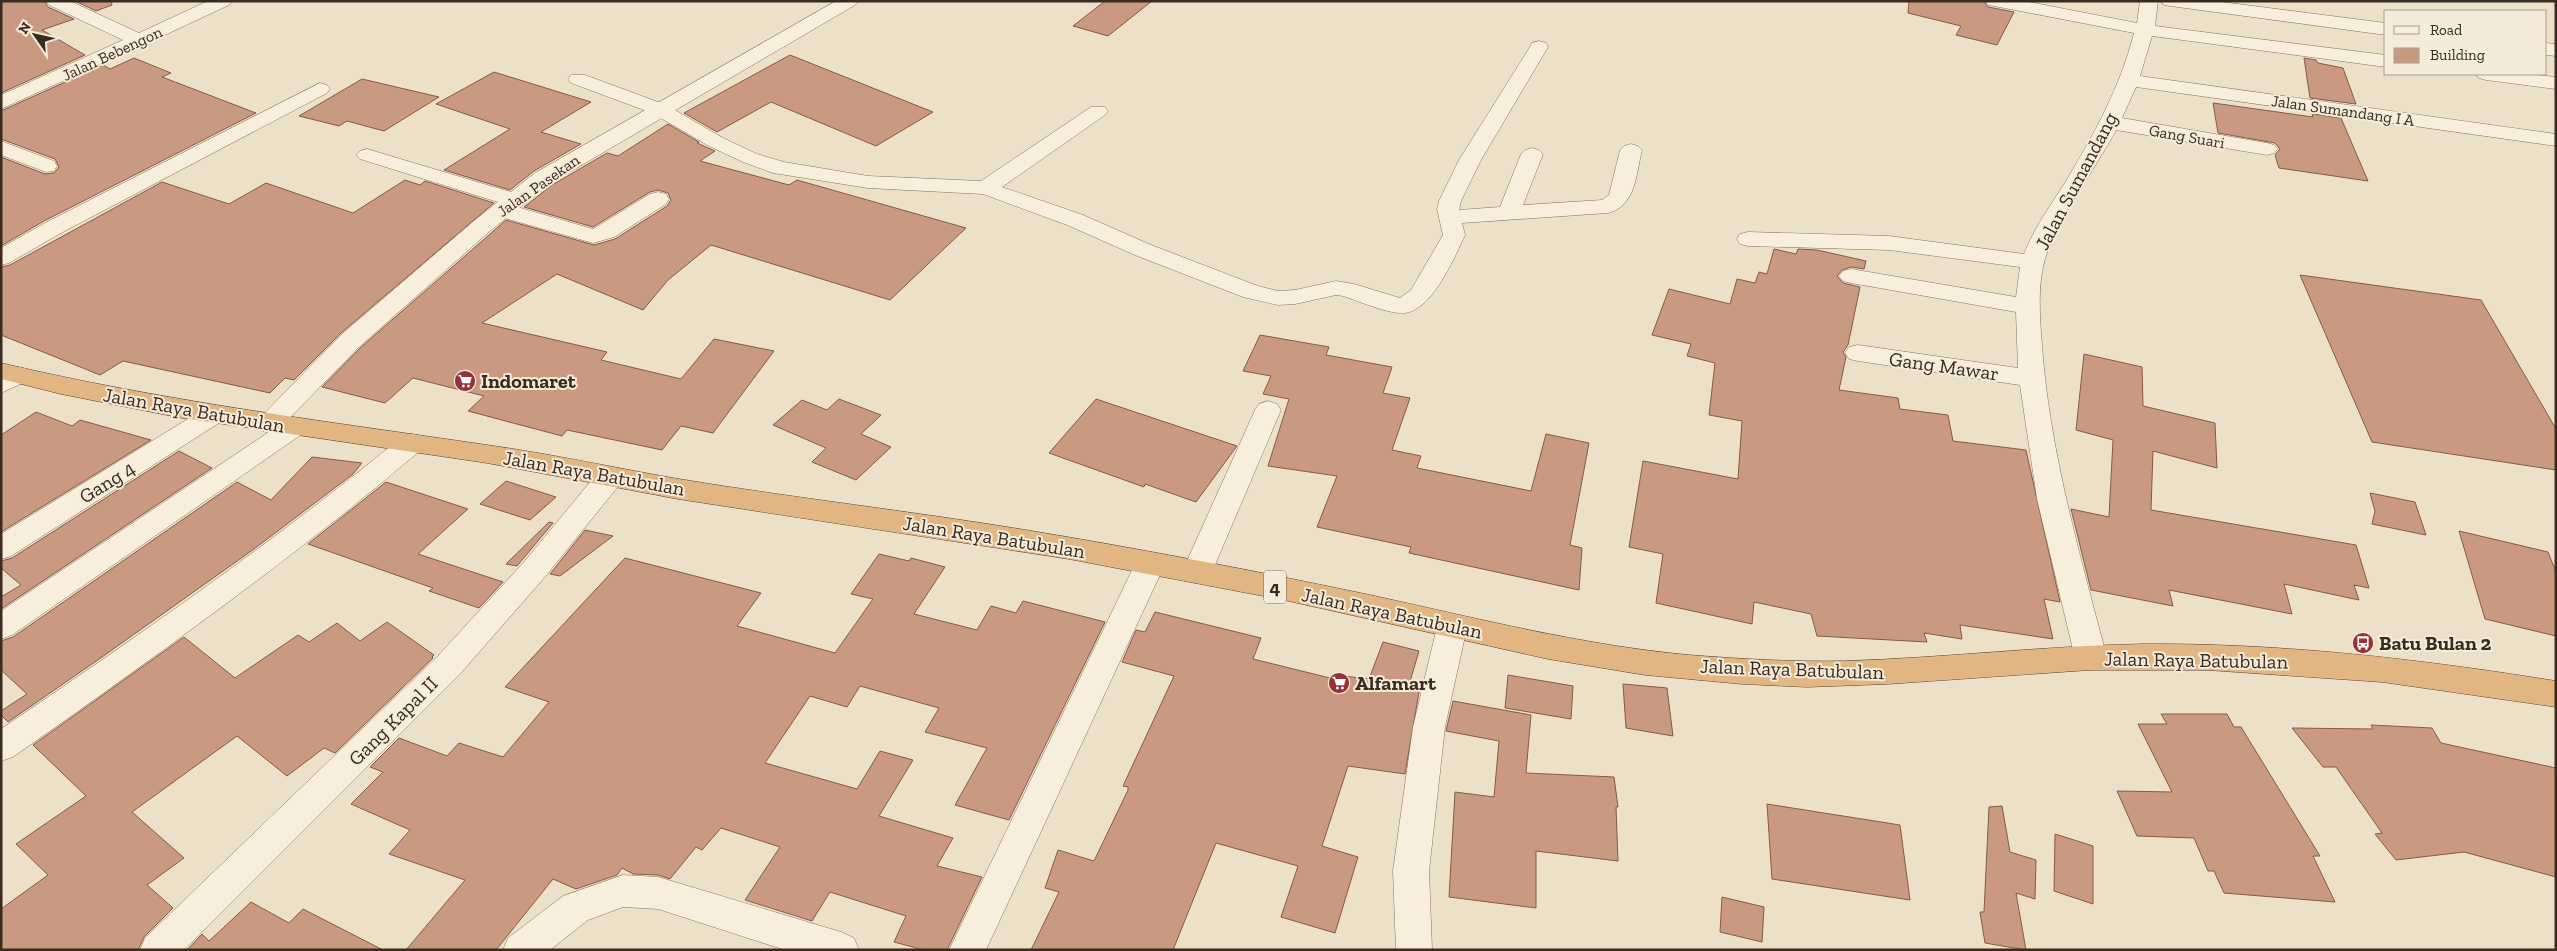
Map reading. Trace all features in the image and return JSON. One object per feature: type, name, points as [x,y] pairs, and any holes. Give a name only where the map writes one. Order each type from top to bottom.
[{"type":"highway","name":"Jalan Raya Batubulan","points":[[7,377],[213,415],[538,462],[610,477],[950,529],[1197,572],[1375,608],[1452,627],[1581,654],[1768,673],[1874,674],[2091,658],[2220,657],[2299,661],[2431,674],[2556,694]]},
{"type":"street","points":[[56,1],[141,41]]},
{"type":"street","name":"Jalan Bebengon","points":[[6,98],[141,41],[223,1]]},
{"type":"street","name":"Jalan Pasekan","points":[[1,627],[281,426],[350,341],[507,205],[570,160],[849,1]]},
{"type":"street","points":[[1994,1],[2146,30],[2384,61]]},
{"type":"street","name":"Jalan Sumandang","points":[[2091,658],[2039,444],[2030,378],[2028,307],[2032,262],[2044,234],[2093,155],[2130,80],[2146,30],[2149,1]]},
{"type":"street","points":[[2170,1],[2384,29]]},
{"type":"street","points":[[578,79],[750,158],[781,168],[868,182],[986,188],[1075,220],[1143,250],[1250,292],[1278,298],[1295,297],[1336,288],[1346,289],[1400,306],[1407,305],[1420,294],[1447,249],[1454,235],[1448,209],[1450,201],[1470,160],[1539,47]]},
{"type":"street","points":[[2494,75],[2556,83]]},
{"type":"street","name":"Jalan Sumandang I A","points":[[2130,80],[2556,140]]},
{"type":"street","points":[[1,258],[53,228],[320,89]]},
{"type":"street","points":[[986,188],[1098,111]]},
{"type":"street","name":"Gang Suari","points":[[2108,122],[2267,149]]},
{"type":"street","points":[[1,147],[46,166]]},
{"type":"street","points":[[1451,217],[1608,206],[1620,198],[1631,150]]},
{"type":"street","points":[[1509,212],[1532,154]]},
{"type":"street","points":[[367,155],[593,236],[606,232],[658,200]]},
{"type":"street","points":[[1748,239],[1888,243],[2032,262]]},
{"type":"street","points":[[1852,276],[2028,307]]},
{"type":"street","name":"Gang Mawar","points":[[1858,353],[2030,378]]},
{"type":"street","points":[[1197,572],[1268,410]]},
{"type":"street","name":"Gang 4","points":[[1,548],[213,415]]},
{"type":"street","points":[[1,747],[131,657],[323,517],[412,443]]},
{"type":"street","name":"Gang Kapal II","points":[[158,950],[448,666],[534,570],[610,477]]},
{"type":"street","points":[[967,950],[1067,743],[1150,564]]},
{"type":"street","points":[[1414,950],[1412,862],[1429,727],[1452,627]]},
{"type":"street","points":[[521,950],[576,908],[624,891],[658,893],[841,950]]},
{"type":"building","points":[[1,1],[44,1],[48,7],[74,19],[42,30],[85,55],[1,93]]},
{"type":"building","points":[[75,1],[111,1],[112,5],[96,11]]},
{"type":"building","points":[[1105,1],[1152,1],[1108,36],[1073,26]]},
{"type":"building","points":[[1909,1],[1983,1],[1988,7],[2014,12],[1997,45],[1956,35],[1961,26],[1908,13]]},
{"type":"building","points":[[790,55],[933,112],[876,146],[771,102],[717,132],[684,113]]},
{"type":"building","points":[[134,58],[171,73],[162,77],[256,113],[44,221],[1,246],[1,157],[45,174],[54,173],[59,167],[55,159],[1,139],[1,111],[103,65],[110,69]]},
{"type":"building","points":[[2304,58],[2343,68],[2356,104],[2310,98]]},
{"type":"building","points":[[494,72],[591,102],[541,132],[581,144],[534,171],[510,190],[444,170],[510,129],[436,104]]},
{"type":"building","points":[[362,79],[439,97],[384,131],[347,121],[339,126],[299,116]]},
{"type":"building","points":[[2213,103],[2313,117],[2312,114],[2341,118],[2368,181],[2279,168],[2275,155],[2280,149],[2275,143],[2218,133]]},
{"type":"building","points":[[668,124],[699,142],[697,143],[715,151],[700,161],[789,185],[797,180],[966,228],[890,300],[711,245],[668,280],[643,310],[557,274],[482,323],[607,352],[601,360],[681,379],[714,339],[774,351],[713,433],[681,426],[662,450],[567,430],[562,436],[468,411],[484,396],[413,378],[385,403],[322,387],[360,348],[506,220],[594,245],[615,239],[667,206],[671,200],[668,193],[658,190],[650,192],[593,227],[524,207],[552,185],[607,153],[618,156]]},
{"type":"building","points":[[405,180],[420,185],[425,181],[494,203],[340,334],[294,380],[285,378],[270,393],[123,361],[100,375],[1,335],[1,267],[10,265],[162,182],[229,204],[266,183],[353,213]]},
{"type":"building","points":[[1774,249],[1796,254],[1798,249],[1817,250],[1866,261],[1864,269],[1851,267],[1842,270],[1837,276],[1843,283],[1860,287],[1848,345],[1843,352],[1846,357],[1839,390],[1898,398],[1900,409],[1948,415],[1953,441],[2026,450],[2060,602],[2044,599],[2053,639],[1960,625],[1962,639],[1924,633],[1927,642],[1817,636],[1811,614],[1754,602],[1752,624],[1656,603],[1663,554],[1629,547],[1643,461],[1738,479],[1742,421],[1709,415],[1715,363],[1687,356],[1691,344],[1652,335],[1669,289],[1730,304],[1737,279],[1755,283],[1759,272],[1767,274]]},
{"type":"building","points":[[2300,275],[2481,300],[2556,429],[2556,470],[2372,442]]},
{"type":"building","points":[[1260,335],[1329,347],[1326,355],[1392,367],[1383,393],[1410,398],[1392,450],[1421,456],[1417,468],[1531,491],[1546,434],[1589,443],[1570,545],[1582,548],[1579,590],[1409,553],[1411,547],[1317,527],[1337,476],[1268,466],[1289,399],[1263,394],[1271,376],[1243,371]]},
{"type":"building","points":[[2084,354],[2142,367],[2143,406],[2215,423],[2217,468],[2153,451],[2151,510],[2356,545],[2369,588],[2354,585],[2359,600],[2284,584],[2292,614],[2169,590],[2173,606],[2091,590],[2071,509],[2109,517],[2113,440],[2076,430]]},
{"type":"building","points":[[839,399],[881,415],[861,434],[891,447],[856,480],[812,462],[826,448],[773,425],[802,400],[827,410]]},
{"type":"building","points":[[1096,399],[1237,446],[1196,502],[1145,484],[1144,487],[1049,453]]},
{"type":"building","points":[[36,412],[72,426],[80,420],[151,440],[1,532],[1,435]]},
{"type":"building","points":[[179,451],[212,468],[1,609],[1,597],[21,585],[1,568],[1,561],[12,558]]},
{"type":"building","points":[[312,457],[362,463],[353,474],[254,549],[102,657],[8,722],[1,715],[1,711],[27,694],[1,670],[1,641],[13,637],[237,482],[271,500]]},
{"type":"building","points":[[506,481],[556,497],[530,520],[480,504]]},
{"type":"building","points":[[386,482],[468,509],[418,554],[503,582],[479,608],[429,591],[433,588],[308,544]]},
{"type":"building","points":[[2370,493],[2415,502],[2426,535],[2372,524],[2375,511]]},
{"type":"building","points":[[549,522],[553,523],[517,566],[506,564]]},
{"type":"building","points":[[585,530],[613,536],[560,576],[550,574]]},
{"type":"building","points":[[2459,531],[2548,552],[2556,572],[2556,636],[2485,619]]},
{"type":"building","points":[[879,554],[909,561],[911,558],[945,567],[914,614],[977,630],[991,606],[1016,613],[1023,601],[1105,622],[1009,820],[955,805],[987,748],[925,732],[939,708],[860,686],[847,707],[810,696],[765,763],[857,789],[880,751],[913,760],[879,816],[953,838],[937,866],[982,877],[947,950],[924,950],[894,942],[906,916],[830,892],[812,921],[745,900],[780,847],[721,828],[702,850],[696,847],[670,879],[658,875],[633,874],[622,868],[617,875],[576,889],[553,879],[496,950],[406,950],[465,880],[389,854],[410,830],[351,804],[383,772],[370,767],[399,738],[447,756],[459,743],[503,757],[549,702],[505,687],[625,558],[761,593],[737,626],[835,653],[873,599],[851,594]]},
{"type":"building","points":[[1155,612],[1261,638],[1253,659],[1334,679],[1335,675],[1369,679],[1383,642],[1419,651],[1409,685],[1420,686],[1405,774],[1348,766],[1322,846],[1358,857],[1335,933],[1281,917],[1298,866],[1216,843],[1173,950],[1031,950],[1059,892],[1045,888],[1058,850],[1094,861],[1128,790],[1128,787],[1123,786],[1174,676],[1122,662],[1136,630],[1145,632]]},
{"type":"building","points":[[387,622],[434,655],[433,658],[335,753],[324,748],[287,776],[237,736],[132,812],[184,858],[147,885],[173,908],[144,937],[138,950],[1,950],[1,909],[48,875],[16,844],[86,796],[33,745],[184,637],[235,678],[298,635],[309,642],[337,623],[360,641]]},
{"type":"building","points":[[1508,675],[1573,686],[1571,719],[1505,708]]},
{"type":"building","points":[[1623,684],[1667,688],[1673,736],[1626,728]]},
{"type":"building","points":[[1453,701],[1531,715],[1526,773],[1614,777],[1618,807],[1616,807],[1618,861],[1536,851],[1536,908],[1449,897],[1455,792],[1494,797],[1499,741],[1446,731]]},
{"type":"building","points":[[2161,714],[2227,714],[2234,727],[2241,727],[2320,856],[2313,856],[2335,902],[2224,893],[2214,871],[2208,871],[2194,838],[2137,836],[2117,791],[2172,792],[2138,724],[2167,724]]},
{"type":"building","points":[[2371,725],[2432,728],[2441,743],[2556,768],[2556,877],[2464,852],[2396,860],[2375,834],[2382,833],[2336,767],[2323,767],[2292,728],[2373,729]]},
{"type":"building","points":[[1767,804],[1900,825],[1910,900],[1772,879]]},
{"type":"building","points":[[2002,806],[2010,852],[2036,860],[2035,899],[2016,893],[2026,950],[1985,943],[1980,912],[1984,912],[1989,807]]},
{"type":"building","points":[[2055,834],[2093,846],[2093,904],[2054,891]]},
{"type":"building","points":[[1722,897],[1764,907],[1762,942],[1720,932]]},
{"type":"building","points":[[251,902],[289,923],[303,909],[383,950],[187,950],[202,934],[209,941]]},
{"type":"place","name":"Indomaret","points":[[465,381]]},
{"type":"place","name":"Batu Bulan 2","points":[[2363,643]]},
{"type":"place","name":"Alfamart","points":[[1339,683]]}]
